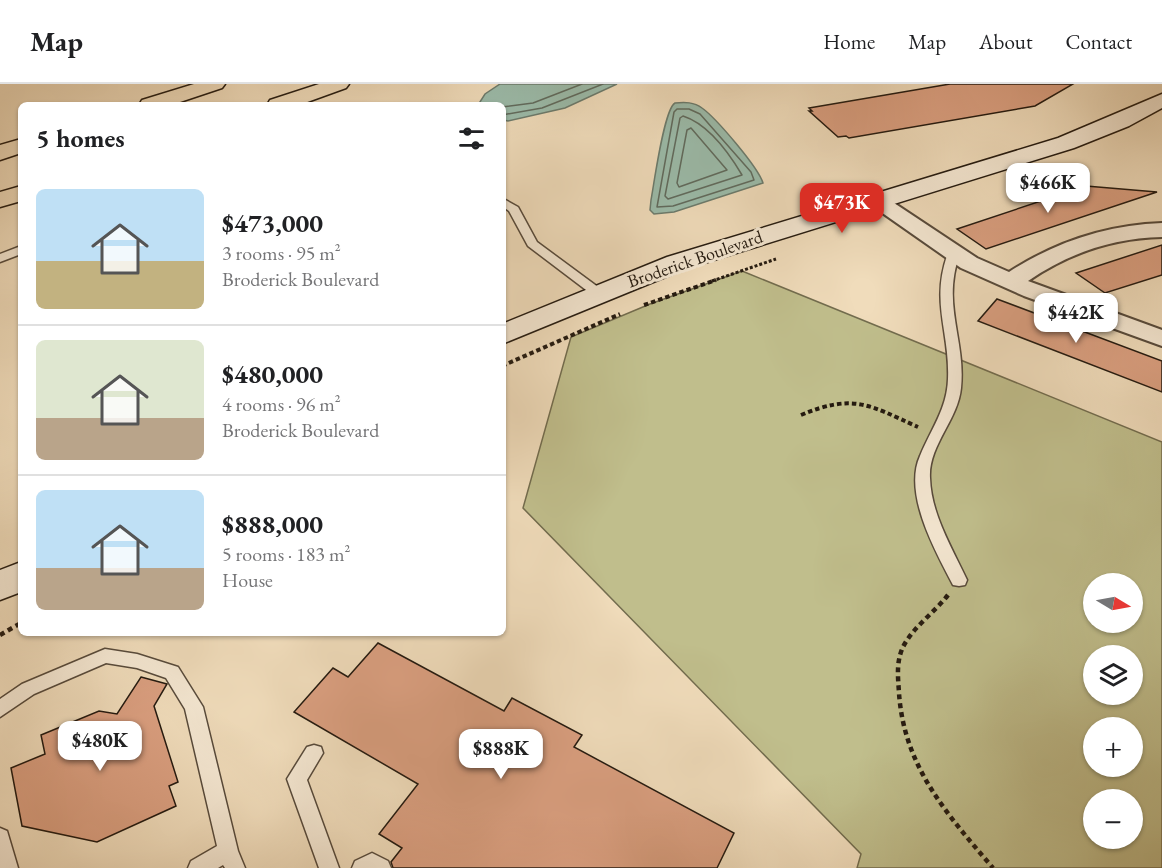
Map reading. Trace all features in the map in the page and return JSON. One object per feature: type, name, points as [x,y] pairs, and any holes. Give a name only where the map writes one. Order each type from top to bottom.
[{"type":"highway","points":[[159,102],[215,84]]},
{"type":"highway","points":[[287,102],[339,84]]},
{"type":"highway","points":[[0,153],[18,147]]},
{"type":"highway","points":[[0,200],[18,194]]},
{"type":"street","name":"Broderick Boulevard","points":[[506,333],[598,293],[687,260],[1075,139],[1131,116],[1162,100]]},
{"type":"street","points":[[878,201],[969,263],[1010,282],[1162,338]]},
{"type":"street","points":[[1010,282],[1034,265],[1106,236],[1142,230],[1162,230]]},
{"type":"street","points":[[0,586],[18,577]]},
{"type":"lane","points":[[506,204],[514,209],[532,244],[598,293]]},
{"type":"lane","points":[[0,258],[18,251]]},
{"type":"lane","points":[[954,253],[947,272],[945,293],[953,348],[955,385],[947,420],[936,436],[932,450],[924,462],[922,476],[925,499],[933,527],[959,580]]},
{"type":"lane","points":[[0,709],[28,690],[105,656],[137,661],[172,672],[194,707],[231,859],[198,868]]},
{"type":"lane","points":[[314,753],[297,779],[329,868]]},
{"type":"lane","points":[[0,838],[8,868]]},
{"type":"lane","points":[[362,868],[372,863],[381,868]]},
{"type":"path","points":[[637,307],[783,256]]},
{"type":"path","points":[[506,364],[626,312]]},
{"type":"path","points":[[801,415],[831,403],[859,402],[874,406],[936,436]]},
{"type":"path","points":[[959,580],[943,601],[921,621],[898,660],[899,701],[907,747],[924,780],[937,802],[993,868]]},
{"type":"path","points":[[0,634],[18,625]]},
{"type":"shaded area","points":[[742,271],[1162,442],[1162,868],[857,868],[861,854],[523,508],[571,337],[650,304]]},
{"type":"water","points":[[500,84],[617,84],[565,108],[508,121],[506,121],[506,102],[480,102],[485,94]]},
{"type":"water","points":[[675,103],[693,104],[708,113],[745,155],[763,183],[674,212],[654,214],[650,210],[660,148],[667,118]]},
{"type":"building","points":[[950,84],[1073,84],[1035,106],[849,138],[838,137],[809,111],[812,111],[809,108]]},
{"type":"building","points":[[1086,186],[1157,192],[986,249],[957,229]]},
{"type":"building","points":[[1162,245],[1162,275],[1105,293],[1076,273]]},
{"type":"building","points":[[997,299],[1162,361],[1162,392],[978,321]]},
{"type":"building","points":[[378,643],[504,711],[512,698],[582,735],[574,747],[734,833],[717,868],[393,868],[391,862],[402,848],[379,834],[418,784],[294,712],[333,668],[348,677]]},
{"type":"building","points":[[141,677],[167,684],[154,706],[178,782],[169,786],[176,806],[97,842],[22,826],[11,768],[45,754],[41,735],[99,711],[117,714]]}]
